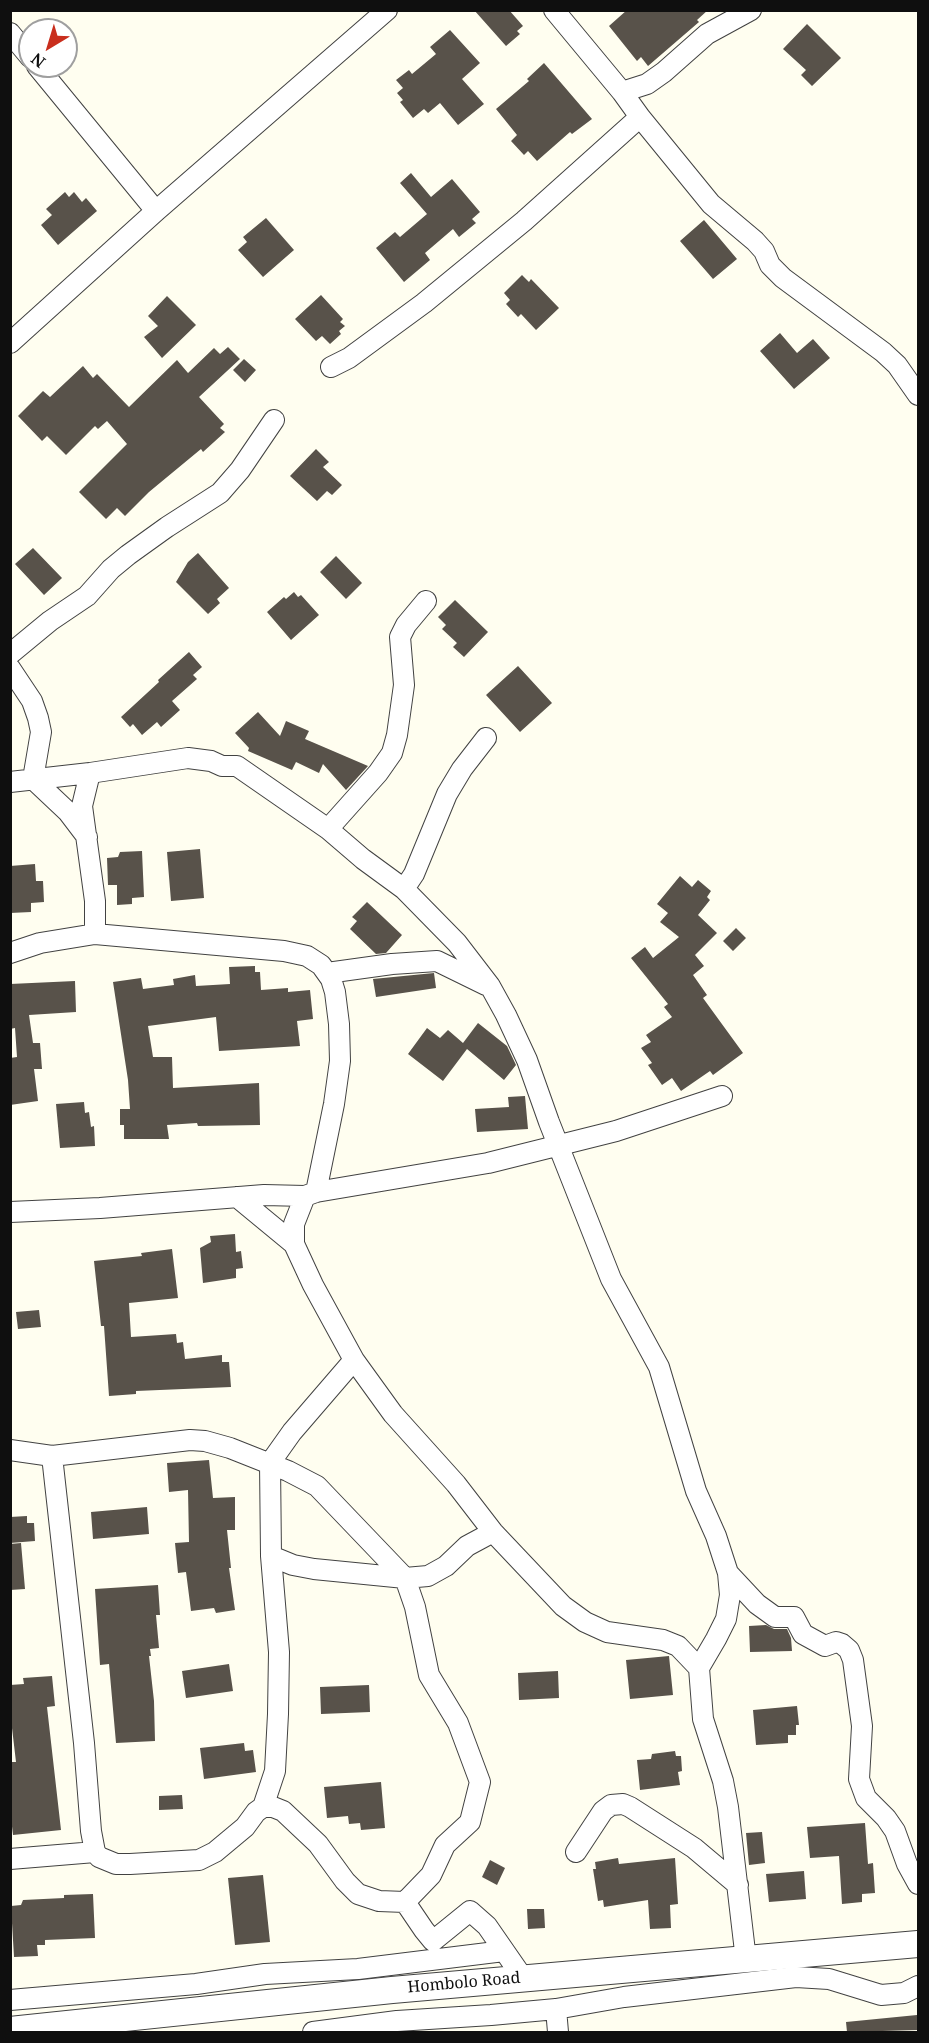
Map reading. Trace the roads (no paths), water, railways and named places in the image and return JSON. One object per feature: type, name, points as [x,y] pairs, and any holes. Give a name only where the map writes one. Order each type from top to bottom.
[{"type":"street","points":[[10,343],[156,211],[387,10]]},
{"type":"street","points":[[554,10],[711,204],[760,246],[774,270],[883,352],[897,365],[918,395]]},
{"type":"street","points":[[622,92],[647,84],[707,34],[751,10]]},
{"type":"street","points":[[47,78],[156,211]]},
{"type":"street","points":[[331,367],[349,358],[424,303],[524,221],[640,117]]},
{"type":"street","points":[[10,654],[50,621],[87,596],[111,569],[128,555],[220,494],[240,470],[274,420]]},
{"type":"street","points":[[328,829],[378,773],[392,753],[404,685],[400,637],[406,625],[426,601]]},
{"type":"street","points":[[10,668],[32,701],[41,732],[33,779]]},
{"type":"street","points":[[404,889],[414,874],[447,794],[462,769],[486,738]]},
{"type":"street","points":[[10,782],[188,758],[211,761],[222,766],[237,766],[328,829],[363,859],[404,889],[458,943],[490,986],[527,1060],[558,1145],[618,1294],[659,1367],[696,1491],[716,1536],[728,1573],[730,1594],[726,1619],[699,1668],[703,1719],[723,1781],[746,1960]]},
{"type":"street","points":[[90,773],[82,806],[95,901],[95,934]]},
{"type":"street","points":[[33,779],[68,812],[87,837]]},
{"type":"street","points":[[10,953],[40,944],[95,934],[284,951],[315,960],[327,973],[335,992],[340,1061],[334,1104],[311,1194],[294,1224],[294,1244],[313,1285],[354,1360],[393,1414],[456,1484],[493,1532],[563,1606],[585,1622],[607,1632],[663,1640],[678,1646],[699,1668]]},
{"type":"street","points":[[327,973],[392,964],[437,961],[490,986]]},
{"type":"street","points":[[10,1212],[311,1194],[488,1163],[616,1131],[722,1096]]},
{"type":"street","points":[[237,1197],[294,1244]]},
{"type":"street","points":[[52,1456],[95,1852],[105,1861],[116,1864],[198,1860],[215,1852],[263,1807],[275,1772],[279,1652],[271,1556],[270,1463],[292,1432],[354,1360]]},
{"type":"street","points":[[10,1450],[52,1456],[190,1440],[205,1441],[230,1448],[270,1463],[317,1486],[405,1578],[415,1607],[429,1675],[458,1723],[480,1782],[470,1822],[445,1845],[431,1875],[405,1902],[379,1901],[358,1894],[345,1881],[318,1844],[283,1811],[263,1807]]},
{"type":"street","points":[[271,1556],[314,1569],[405,1578],[428,1576],[446,1566],[466,1546],[493,1532]]},
{"type":"street","points":[[728,1573],[757,1604],[775,1617],[794,1617],[803,1634],[825,1646],[836,1642],[849,1650],[853,1660],[862,1726],[859,1779],[866,1798],[886,1818],[895,1831],[918,1884]]},
{"type":"street","points":[[576,1852],[603,1811],[611,1805],[623,1804],[694,1848],[738,1885]]},
{"type":"street","points":[[10,1859],[95,1852]]},
{"type":"street","points":[[405,1902],[434,1941],[470,1911],[487,1926],[523,1978]]},
{"type":"street","name":"Hombolo Road","points":[[10,2030],[523,1978],[918,1944]]},
{"type":"street","points":[[10,2000],[196,1984],[265,1974],[369,1968],[504,1951]]},
{"type":"street","points":[[313,2032],[397,2021],[491,2016],[556,2009],[624,1997],[796,1977],[829,1979],[881,1995],[898,1994],[918,1986]]},
{"type":"street","points":[[556,2009],[558,2032]]}]
